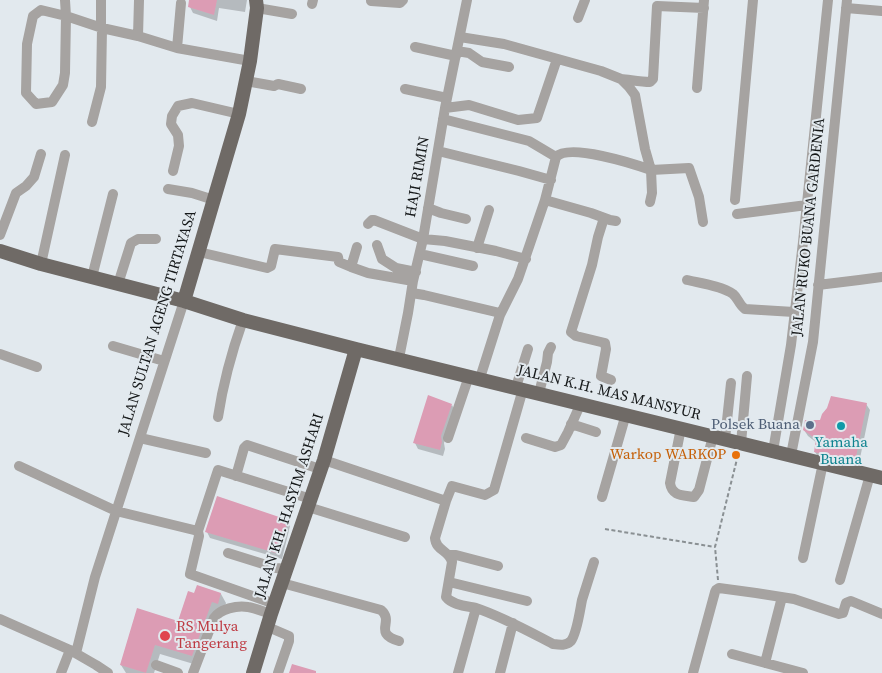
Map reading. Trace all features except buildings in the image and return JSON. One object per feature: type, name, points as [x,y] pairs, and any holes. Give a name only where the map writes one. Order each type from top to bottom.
[{"type":"main road","name":"JALAN SULTAN AGENG TIRTAYASA","points":[[184,301],[239,114],[250,61],[256,4]]},
{"type":"main road","name":"JALAN K.H. MAS MANSYUR","points":[[0,251],[92,278],[184,301],[243,320],[876,476]]},
{"type":"main road","name":"JALAN KH. HASYIM ASHARI","points":[[253,673],[310,503],[356,349]]},
{"type":"street","points":[[65,0],[66,16],[65,73],[63,85],[52,102],[36,104],[26,93],[27,44],[33,16],[41,10],[66,16],[101,28],[138,36],[177,48],[250,61]]},
{"type":"street","points":[[92,122],[101,87],[101,0]]},
{"type":"street","points":[[138,36],[139,0]]},
{"type":"street","points":[[371,1],[400,3],[403,0]]},
{"type":"street","name":"HAJI RIMIN","points":[[399,358],[467,0]]},
{"type":"street","points":[[578,18],[585,0]]},
{"type":"street","points":[[736,200],[753,0]]},
{"type":"street","name":"JALAN RUKO BUANA GARDENIA","points":[[773,451],[791,345],[828,0]]},
{"type":"street","points":[[177,48],[181,3]]},
{"type":"street","points":[[256,4],[292,14]]},
{"type":"street","points":[[460,37],[504,44],[601,71],[621,79],[650,82],[653,79],[657,6],[704,4],[697,88]]},
{"type":"street","points":[[846,4],[882,11]]},
{"type":"street","name":"JALAN RUKO BUANA GARDENIA","points":[[791,455],[813,342],[846,4]]},
{"type":"street","points":[[415,47],[456,54],[469,53],[482,62],[509,67]]},
{"type":"street","points":[[445,108],[469,105],[518,120],[537,118],[540,114],[557,59]]},
{"type":"street","points":[[821,75],[839,77]]},
{"type":"street","points":[[621,79],[635,95],[651,170],[652,193],[650,202]]},
{"type":"street","points":[[246,81],[274,86],[278,84],[301,89]]},
{"type":"street","points":[[404,89],[445,108],[529,141],[556,157]]},
{"type":"street","points":[[172,171],[179,146],[178,135],[171,124],[172,116],[178,106],[192,103],[239,114]]},
{"type":"street","points":[[438,151],[519,170],[551,180]]},
{"type":"street","points":[[0,236],[16,193],[34,177],[41,154]]},
{"type":"street","points":[[448,438],[500,313],[526,259],[546,200],[558,154],[591,154],[651,170],[689,168],[700,197],[703,222]]},
{"type":"street","points":[[41,264],[65,155]]},
{"type":"street","points":[[168,189],[192,193],[214,200]]},
{"type":"street","points":[[92,278],[112,194]]},
{"type":"street","points":[[546,200],[616,221]]},
{"type":"street","points":[[738,214],[807,205]]},
{"type":"street","points":[[428,208],[466,220]]},
{"type":"street","points":[[477,248],[488,210]]},
{"type":"street","points":[[604,218],[592,265],[571,332],[576,336],[605,343],[606,349],[601,376],[611,380]]},
{"type":"street","points":[[368,224],[374,220],[423,239],[444,241],[526,259]]},
{"type":"street","points":[[118,284],[131,244],[138,239],[156,239]]},
{"type":"street","points":[[803,242],[823,244]]},
{"type":"street","points":[[377,245],[382,259],[414,276]]},
{"type":"street","points":[[351,267],[357,247]]},
{"type":"street","points":[[199,252],[267,268],[271,266],[276,249],[338,257],[340,262],[368,273],[414,276]]},
{"type":"street","points":[[420,254],[473,266]]},
{"type":"street","points":[[818,285],[882,276]]},
{"type":"street","points":[[687,280],[729,291],[735,295],[741,306],[745,309],[794,312]]},
{"type":"street","points":[[412,293],[500,313]]},
{"type":"street","name":"JALAN SULTAN AGENG TIRTAYASA","points":[[61,673],[73,652],[116,511],[184,301]]},
{"type":"street","points":[[218,417],[233,350],[243,320]]},
{"type":"street","points":[[113,346],[164,361]]},
{"type":"street","points":[[539,393],[548,352],[551,347]]},
{"type":"street","points":[[498,566],[450,555],[438,547],[435,543],[435,538],[452,486],[485,495],[494,490],[520,388],[528,348]]},
{"type":"street","points":[[0,354],[37,366]]},
{"type":"street","points":[[741,443],[747,376]]},
{"type":"street","points":[[681,428],[670,483],[671,489],[676,494],[694,497],[699,490],[719,438],[731,383]]},
{"type":"street","points":[[526,438],[555,447],[561,445],[581,403]]},
{"type":"street","points":[[602,497],[626,414]]},
{"type":"street","points":[[571,424],[596,432]]},
{"type":"street","points":[[777,426],[786,430],[792,430],[796,427]]},
{"type":"street","points":[[140,438],[206,454]]},
{"type":"street","points":[[236,476],[244,448],[247,445],[322,464],[446,501]]},
{"type":"street","points":[[804,558],[823,463]]},
{"type":"street","points":[[19,466],[116,511],[198,530]]},
{"type":"street","points":[[278,673],[289,641],[288,636],[272,615],[191,575],[190,572],[199,536],[198,530],[218,470],[405,537]]},
{"type":"street","points":[[840,580],[876,476]]},
{"type":"street","points":[[228,553],[276,568],[287,569]]},
{"type":"street","points":[[450,555],[452,562],[446,597],[448,600],[492,614],[554,644],[560,645],[566,645],[574,636],[594,562]]},
{"type":"street","points":[[449,582],[527,601]]},
{"type":"street","points":[[282,583],[381,610],[386,618],[386,635],[399,641]]},
{"type":"street","points":[[693,673],[715,592],[719,588],[782,597],[839,614],[843,613],[846,603],[851,602],[882,614]]},
{"type":"street","points":[[765,662],[782,597]]},
{"type":"street","points":[[193,673],[216,614],[231,608],[249,607],[272,615]]},
{"type":"street","points":[[458,673],[476,608]]},
{"type":"street","points":[[0,619],[73,652],[96,664],[108,673]]},
{"type":"street","points":[[500,673],[513,623]]},
{"type":"street","points":[[732,654],[798,672]]},
{"type":"street","points":[[156,665],[178,673]]},
{"type":"path","points":[[719,588],[715,547],[741,443]]},
{"type":"path","points":[[605,529],[715,547]]},
{"type":"place","name":"Polsek Buana","points":[[810,425]]},
{"type":"place","name":"Yamaha Buana","points":[[841,426]]},
{"type":"place","name":"Warkop WARKOP","points":[[736,455]]},
{"type":"place","name":"RS Mulya Tangerang","points":[[165,636]]}]
